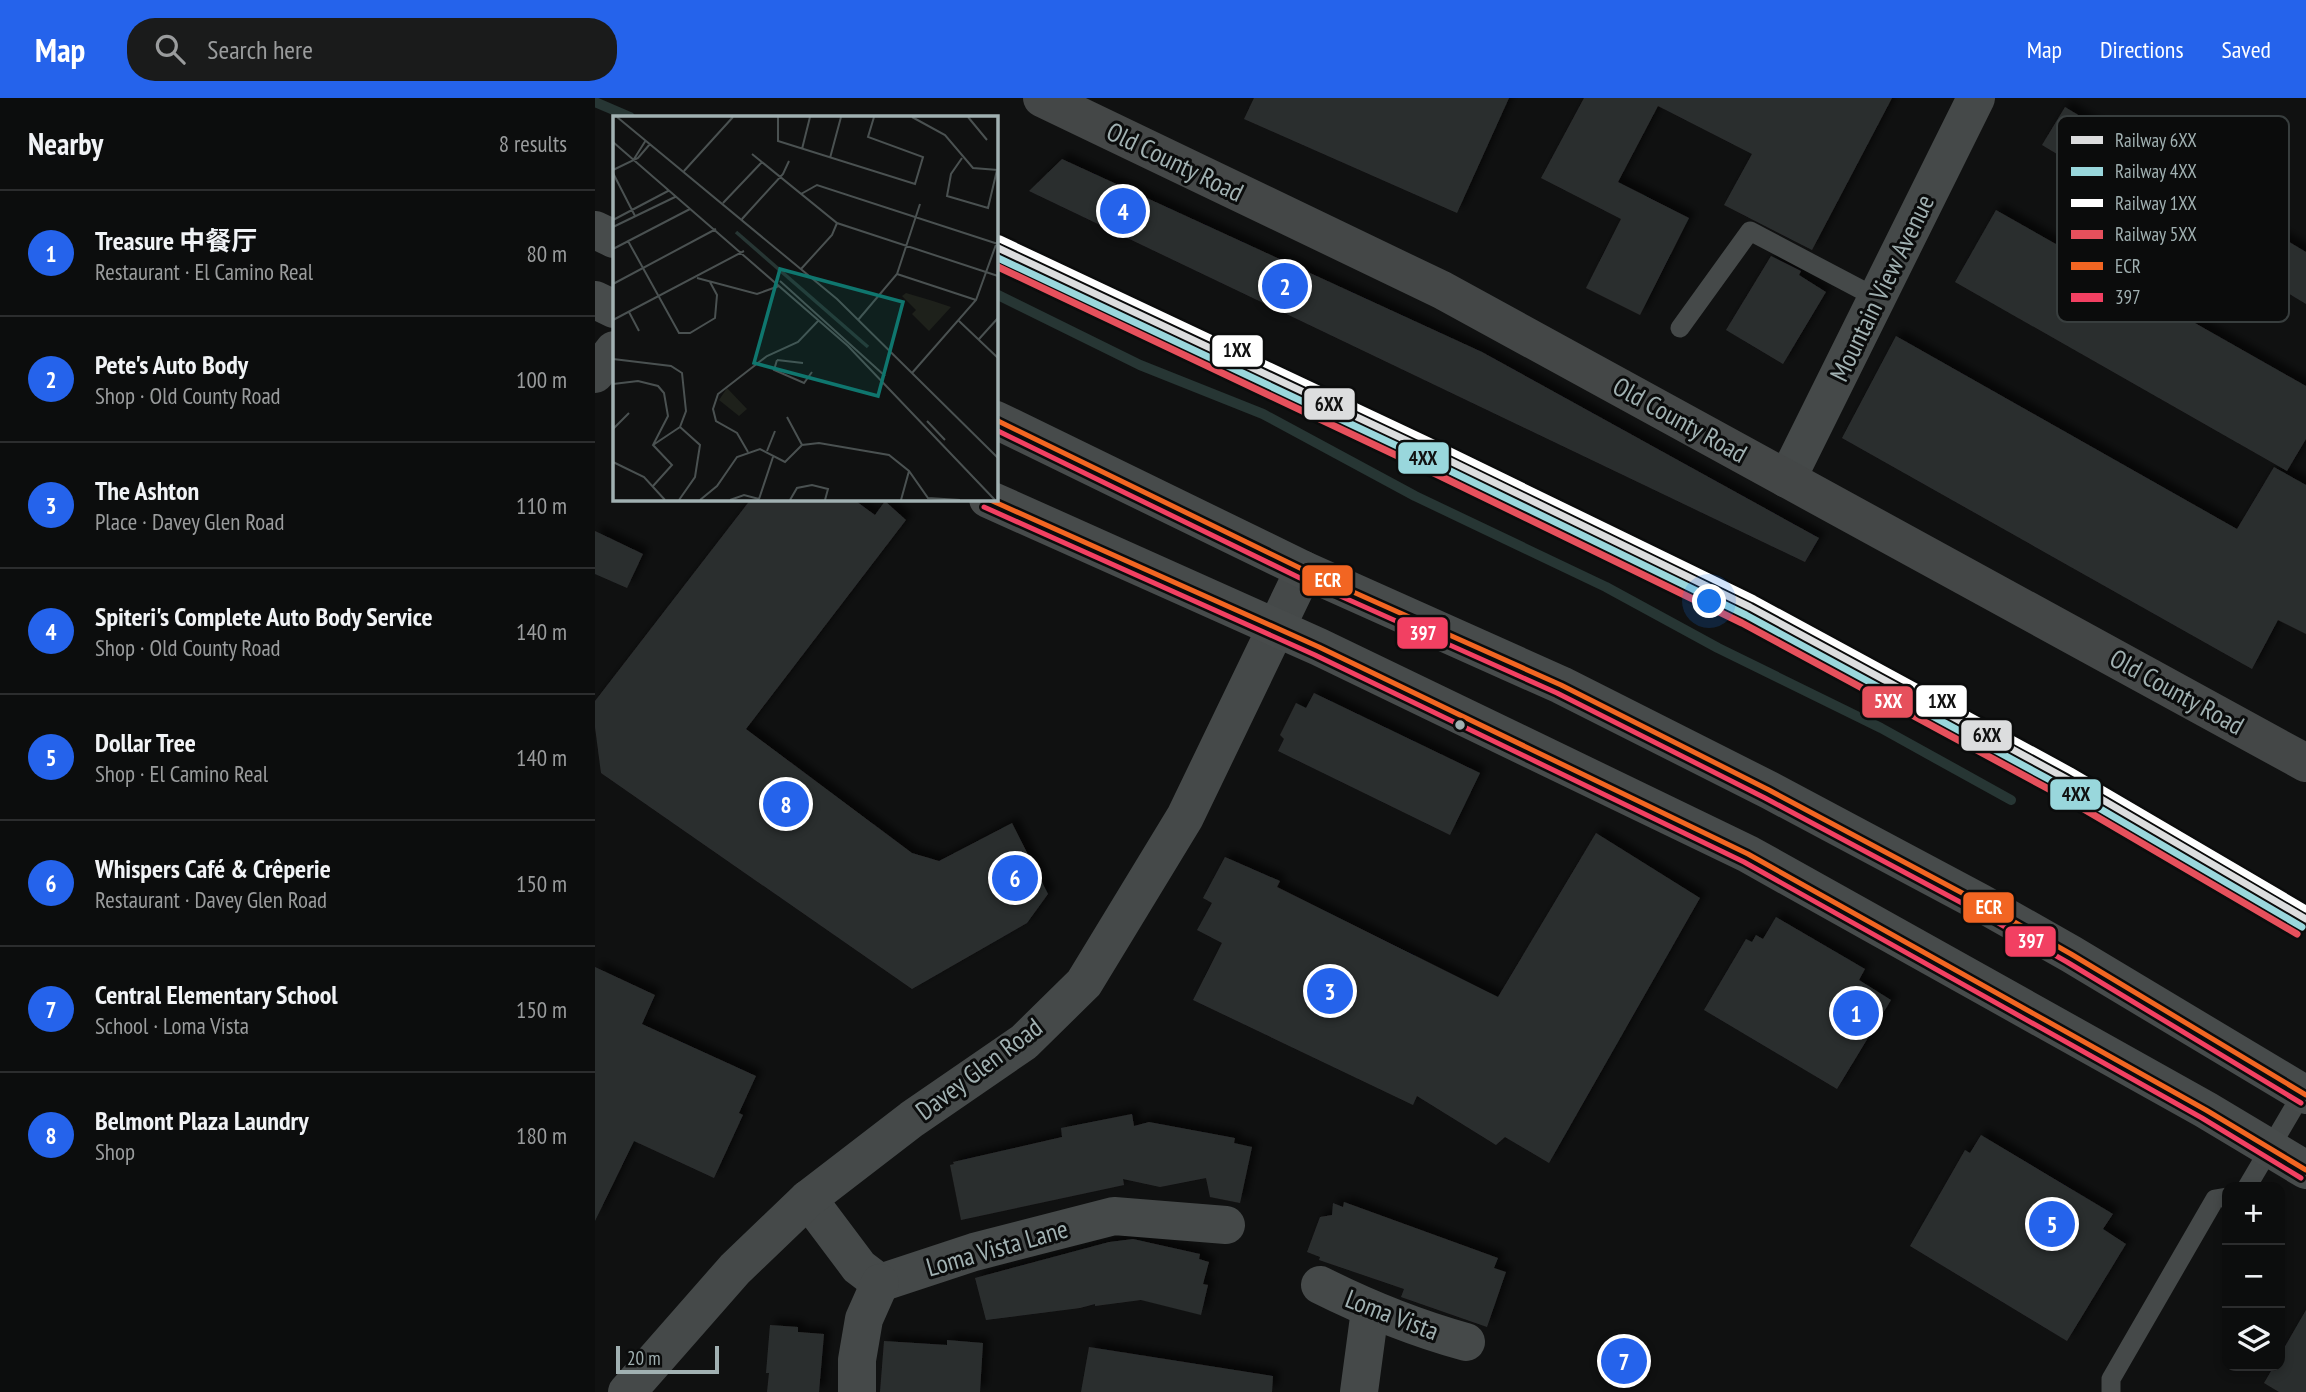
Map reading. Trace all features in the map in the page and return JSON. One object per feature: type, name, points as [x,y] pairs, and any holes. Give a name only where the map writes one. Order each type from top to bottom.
[{"type":"main road","points":[[595,230],[613,239]]},
{"type":"main road","points":[[595,300],[613,309]]},
{"type":"main road","points":[[997,420],[1304,570],[1561,685],[1769,790],[2071,954],[2304,1094]]},
{"type":"main road","points":[[990,500],[1319,647],[1748,854],[2306,1170]]},
{"type":"street","name":"Old County Road","points":[[1042,98],[1442,290],[2306,764]]},
{"type":"street","name":"Mountain View Avenue","points":[[1787,479],[1976,98]]},
{"type":"street","points":[[595,374],[613,351]]},
{"type":"street","name":"Davey Glen Road","points":[[627,1392],[736,1269],[807,1199],[912,1119],[1024,1042],[1084,983],[1185,817],[1304,570]]},
{"type":"street","points":[[807,1199],[859,1267],[880,1283],[864,1319],[857,1360],[857,1392]]},
{"type":"street","name":"Loma Vista Lane","points":[[880,1283],[974,1252],[1114,1216],[1226,1225]]},
{"type":"street","name":"Loma Vista","points":[[1320,1285],[1370,1310],[1429,1332],[1466,1342]]},
{"type":"street","points":[[1359,1392],[1370,1310]]},
{"type":"lane","points":[[1680,328],[1750,231],[1877,298]]},
{"type":"lane","points":[[2250,1182],[2304,1094]]},
{"type":"lane","points":[[2112,1392],[2111,1379],[2215,1199],[2222,1198]]},
{"type":"building","points":[[1254,98],[1509,98],[1457,213],[1244,119]]},
{"type":"building","points":[[1584,98],[1892,98],[1812,250],[1724,205],[1752,154],[1658,106],[1618,182],[1689,218],[1640,315],[1586,288],[1621,219],[1541,178]]},
{"type":"building","points":[[2065,107],[2080,116],[2060,116]]},
{"type":"building","points":[[2057,120],[2057,154],[2042,145]]},
{"type":"building","points":[[1062,159],[1482,352],[1819,538],[1805,562],[1029,191]]},
{"type":"building","points":[[1996,210],[2057,245],[2057,322],[2193,322],[2306,386],[2306,439],[2287,471],[1955,282]]},
{"type":"building","points":[[2289,242],[2306,252],[2306,304],[2289,294]]},
{"type":"building","points":[[1771,256],[1801,271],[1799,275],[1826,292],[1783,364],[1726,330]]},
{"type":"building","points":[[1896,336],[2237,529],[2274,467],[2306,485],[2306,634],[2278,620],[2252,669],[1842,438]]},
{"type":"building","points":[[750,500],[854,500],[875,515],[885,501],[906,520],[746,729],[912,853],[939,861],[1012,823],[1048,894],[1027,923],[912,989],[601,773],[595,727],[595,701]]},
{"type":"building","points":[[595,531],[643,554],[627,588],[595,574]]},
{"type":"building","points":[[1314,693],[1480,773],[1450,835],[1278,751],[1284,739],[1280,735],[1296,703],[1306,708]]},
{"type":"building","points":[[1596,833],[1700,898],[1549,1163],[1505,1137],[1496,1145],[1417,1096],[1413,1105],[1193,1000],[1222,943],[1197,930],[1212,903],[1203,898],[1225,857],[1280,881],[1277,887],[1498,997]]},
{"type":"building","points":[[1776,917],[1865,969],[1859,980],[1891,1000],[1837,1089],[1704,1010],[1746,939],[1752,942],[1756,935],[1763,939]]},
{"type":"building","points":[[595,967],[655,995],[642,1024],[756,1076],[739,1113],[743,1115],[714,1178],[634,1141],[595,1221]]},
{"type":"building","points":[[1132,1114],[1134,1126],[1149,1122],[1235,1138],[1234,1143],[1252,1147],[1240,1203],[1210,1197],[1206,1178],[1160,1187],[1123,1179],[1124,1185],[961,1220],[950,1165],[954,1164],[953,1162],[1062,1137],[1061,1128]]},
{"type":"building","points":[[1981,1135],[2113,1214],[2103,1229],[2126,1244],[2067,1341],[1910,1246],[1965,1150],[1970,1153]]},
{"type":"building","points":[[1344,1202],[1498,1258],[1494,1268],[1506,1272],[1487,1327],[1401,1297],[1404,1289],[1319,1260],[1320,1257],[1307,1252],[1320,1217],[1332,1215],[1333,1203],[1343,1207]]},
{"type":"building","points":[[1133,1239],[1200,1254],[1199,1259],[1209,1262],[1203,1284],[1208,1285],[1201,1315],[1141,1300],[986,1320],[975,1278],[1109,1242]]},
{"type":"building","points":[[2306,1310],[2306,1392],[2279,1392],[2264,1383],[2271,1371],[2285,1371],[2285,1346]]},
{"type":"building","points":[[770,1325],[798,1327],[798,1332],[824,1334],[819,1392],[767,1392]]},
{"type":"building","points":[[947,1340],[983,1343],[980,1392],[880,1392],[884,1341],[947,1345]]},
{"type":"building","points":[[1089,1347],[1273,1376],[1272,1392],[1081,1392]]},
{"type":"waterway","points":[[595,102],[628,116]]},
{"type":"waterway","points":[[997,294],[1140,365],[1263,414],[1415,496],[1606,587],[1718,648],[1881,728],[2011,800]]},
{"type":"rail line","name":"1XX","points":[[1000,239],[1450,451],[1754,599],[2071,771],[2306,909]]},
{"type":"rail line","name":"6XX","points":[[997,247],[1446,459],[1750,607],[2067,779],[2306,919]]},
{"type":"rail line","name":"4XX","points":[[997,257],[1442,467],[1746,615],[2063,787],[2302,927]]},
{"type":"rail line","name":"5XX","points":[[997,266],[1438,475],[1742,623],[2058,794],[2297,934]]},
{"type":"transit line","name":"ECR","points":[[997,420],[1304,570],[1561,685],[1769,790],[2071,954],[2306,1095]]},
{"type":"transit line","name":"397","points":[[997,430],[1300,578],[1557,693],[1765,798],[2067,962],[2301,1103]]},
{"type":"transit line","name":"ECR","points":[[990,500],[1319,647],[1748,854],[2206,1110],[2306,1170]]},
{"type":"transit line","name":"397","points":[[984,507],[1315,655],[1744,862],[2202,1118],[2301,1178]]},
{"type":"place","name":"Spiteri's Complete Auto Body Service","points":[[1123,211]]},
{"type":"place","name":"Pete's Auto Body","points":[[1285,286]]},
{"type":"place","name":"Belmont Plaza Laundry","points":[[786,804]]},
{"type":"place","name":"Whispers Café & Crêperie","points":[[1015,878]]},
{"type":"place","name":"The Ashton","points":[[1330,991]]},
{"type":"place","name":"Treasure 中餐厅","points":[[1856,1013]]},
{"type":"place","name":"Dollar Tree","points":[[2052,1224]]},
{"type":"place","name":"Central Elementary School","points":[[1624,1361]]}]
